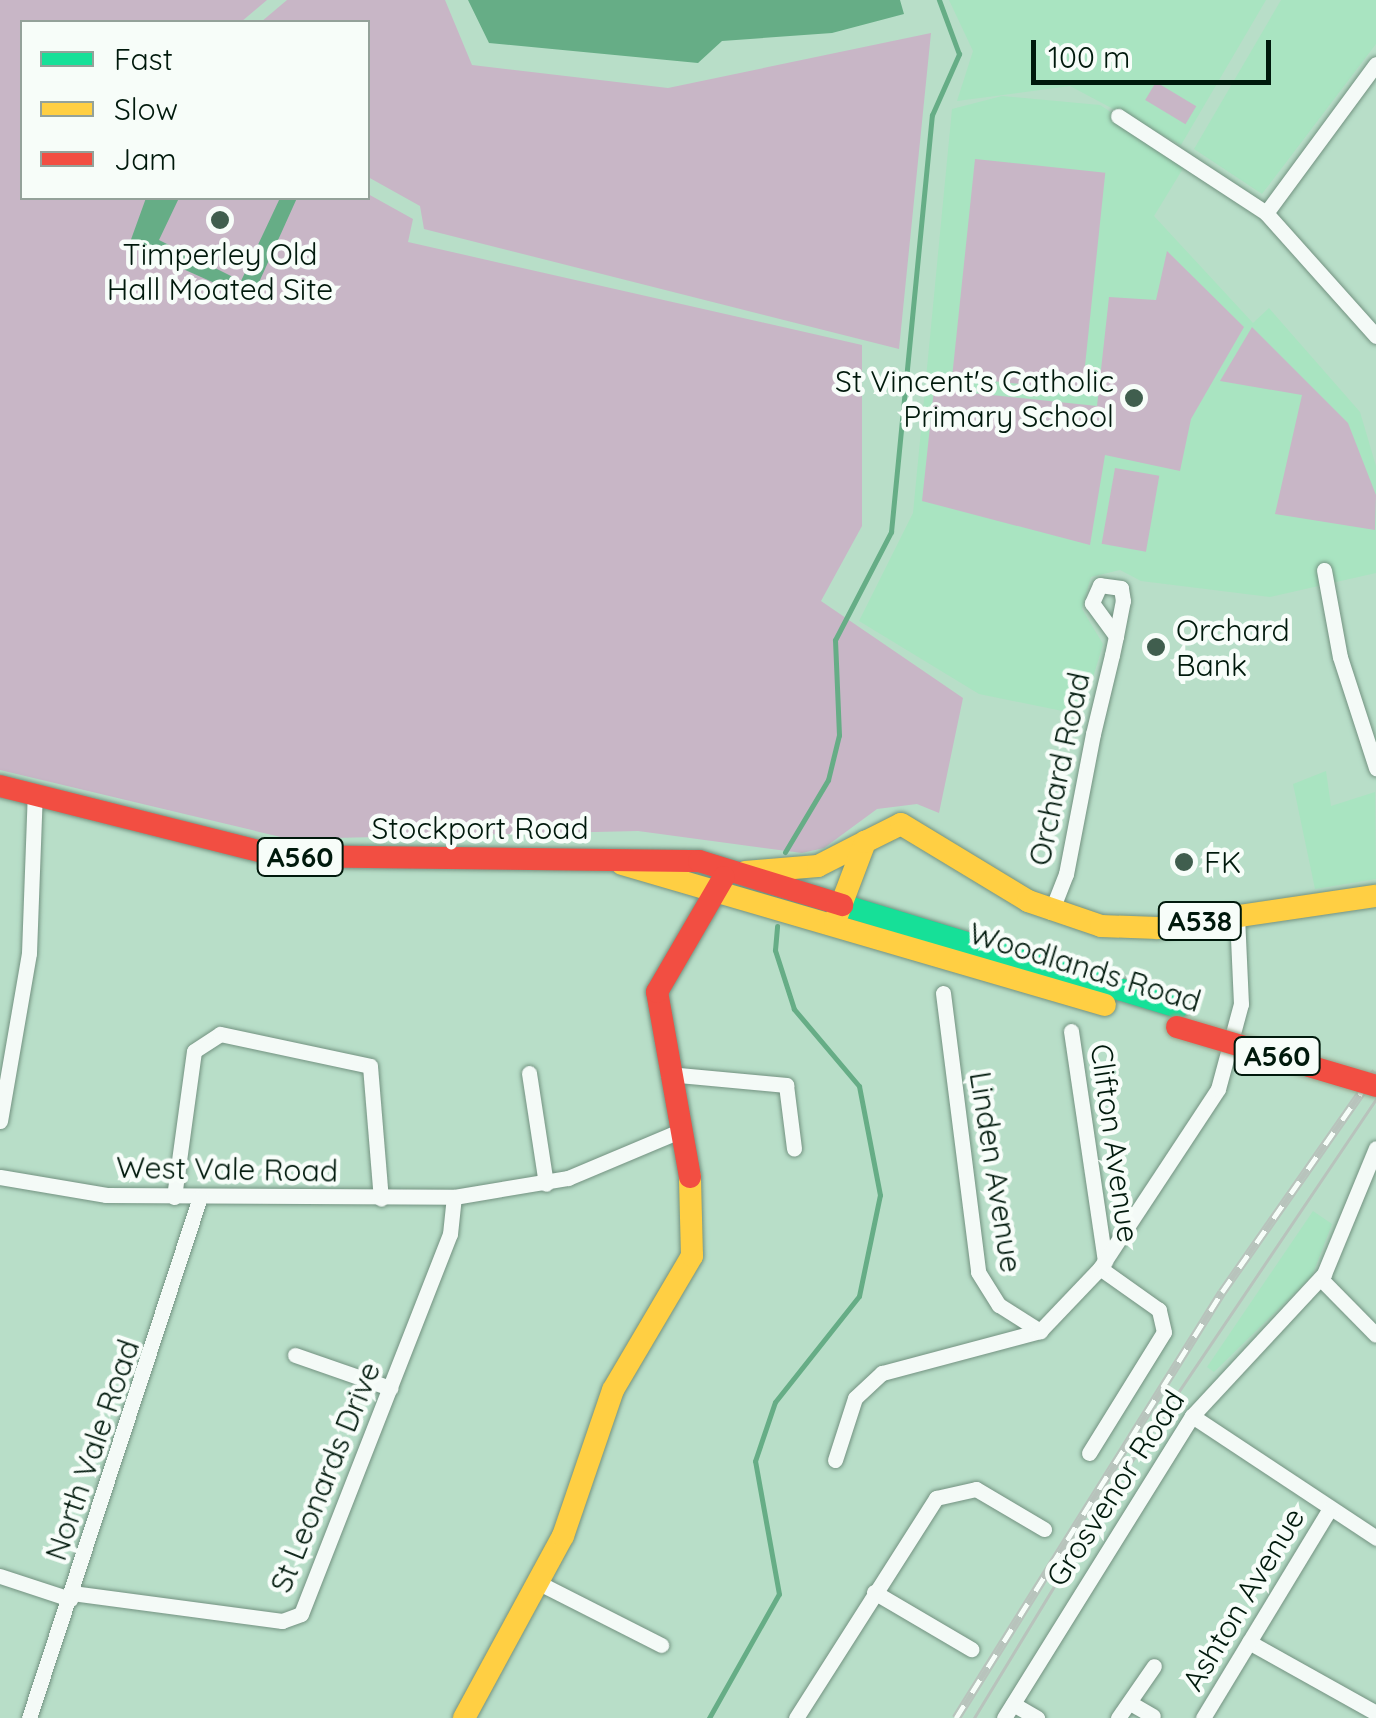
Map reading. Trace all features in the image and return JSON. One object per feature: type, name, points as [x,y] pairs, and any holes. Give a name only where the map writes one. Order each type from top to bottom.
[{"type":"main road","name":"Stockport Road","points":[[0,786],[35,790],[279,856],[610,860],[664,855],[842,899]]},
{"type":"main road","name":"A538","points":[[864,842],[911,825],[1052,912],[1118,929],[1376,896]]},
{"type":"main road","points":[[464,1718],[539,1584],[607,1403],[692,1256],[695,1207],[668,1074],[660,980],[736,870],[818,866],[864,842]]},
{"type":"main road","points":[[833,926],[864,842]]},
{"type":"main road","name":"Stockport Road","points":[[610,860],[833,926]]},
{"type":"main road","name":"Woodlands Road","points":[[842,899],[1376,1086]]},
{"type":"main road","name":"Woodlands Road","points":[[833,926],[1376,1065]]},
{"type":"street","points":[[1266,213],[1376,64]]},
{"type":"street","points":[[1118,116],[1168,144],[1266,213],[1376,336]]},
{"type":"street","points":[[1324,570],[1340,657],[1376,768]]},
{"type":"street","name":"Orchard Road","points":[[1052,912],[1116,636]]},
{"type":"street","points":[[0,1121],[30,953],[35,790]]},
{"type":"street","points":[[836,1460],[856,1398],[882,1373],[1040,1331],[1102,1265],[1218,1088],[1241,1002],[1237,916]]},
{"type":"street","name":"Linden Avenue","points":[[943,993],[978,1272],[999,1305],[1040,1331]]},
{"type":"street","name":"Clifton Avenue","points":[[1071,1031],[1102,1265]]},
{"type":"street","points":[[174,1197],[194,1051],[220,1034],[370,1066],[381,1199]]},
{"type":"street","points":[[530,1073],[546,1184]]},
{"type":"street","points":[[668,1074],[786,1085],[794,1148]]},
{"type":"street","name":"West Vale Road","points":[[0,1177],[174,1197],[454,1197],[546,1184],[680,1132]]},
{"type":"street","name":"Grosvenor Road","points":[[1008,1711],[1192,1416],[1320,1278],[1376,1148]]},
{"type":"street","name":"St Leonards Drive","points":[[71,1596],[294,1620],[450,1234],[454,1197]]},
{"type":"street","name":"North Vale Road","points":[[29,1718],[200,1198]]},
{"type":"street","points":[[1089,1452],[1164,1332],[1159,1310],[1102,1265]]},
{"type":"street","points":[[1320,1278],[1376,1335]]},
{"type":"street","points":[[295,1355],[390,1388]]},
{"type":"street","points":[[1192,1416],[1376,1538]]},
{"type":"street","points":[[1088,1421],[1103,1432]]},
{"type":"street","points":[[803,1716],[874,1592],[948,1491],[976,1490],[1045,1528]]},
{"type":"street","name":"Ashton Avenue","points":[[1203,1718],[1330,1508]]},
{"type":"street","points":[[0,1576],[71,1596]]},
{"type":"street","points":[[539,1584],[661,1645]]},
{"type":"street","points":[[874,1592],[971,1648]]},
{"type":"street","points":[[1248,1642],[1376,1713]]},
{"type":"street","points":[[1118,1718],[1132,1704],[1154,1666]]},
{"type":"street","points":[[1132,1704],[1153,1716]]},
{"type":"street","points":[[1008,1711],[1038,1718]]},
{"type":"shaded area","points":[[0,0],[267,0],[243,20],[20,20],[20,200],[370,200],[370,195],[413,219],[408,242],[862,345],[862,526],[821,601],[963,698],[939,813],[917,804],[877,809],[824,848],[802,853],[638,831],[289,839],[0,770]]},
{"type":"shaded area","points":[[287,0],[445,0],[472,65],[668,88],[931,33],[899,349],[424,229],[420,206],[370,178],[370,20],[263,20]]},
{"type":"shaded area","points":[[468,0],[900,0],[904,14],[832,33],[722,41],[698,63],[489,43]]},
{"type":"shaded area","points":[[949,0],[1266,0],[1181,145],[1070,86],[957,101],[973,51]]},
{"type":"shaded area","points":[[1281,0],[1376,0],[1376,44],[1262,194],[1194,149]]},
{"type":"shaded area","points":[[1156,82],[1196,106],[1185,124],[1145,100]]},
{"type":"shaded area","name":"St Vincent's Catholic Primary School","points":[[1002,96],[1100,105],[1187,162],[1154,216],[1253,323],[1269,308],[1360,412],[1376,466],[1376,573],[1270,597],[1141,581],[1120,570],[1091,577],[1082,609],[1103,644],[1082,715],[979,694],[859,621],[913,513],[952,109]]},
{"type":"shaded area","points":[[975,159],[1105,173],[1082,390],[952,377]]},
{"type":"shaded area","points":[[145,200],[178,200],[159,240],[241,281],[279,200],[296,200],[256,289],[237,293],[129,245]]},
{"type":"shaded area","points":[[1167,251],[1244,327],[1191,419],[1180,471],[1105,455],[1090,545],[922,501],[934,389],[1097,406],[1109,297],[1156,300]]},
{"type":"shaded area","points":[[1252,327],[1348,423],[1376,495],[1375,530],[1275,514],[1302,395],[1220,381]]},
{"type":"shaded area","points":[[1115,468],[1159,476],[1146,552],[1102,544]]},
{"type":"shaded area","points":[[1326,771],[1331,806],[1375,792],[1376,879],[1315,889],[1293,784]]},
{"type":"shaded area","points":[[1313,1211],[1332,1224],[1312,1276],[1214,1372],[1207,1367]]},
{"type":"waterway","points":[[785,852],[828,780],[839,735],[835,640],[891,532],[932,115],[959,54],[939,0]]},
{"type":"waterway","points":[[709,1718],[779,1594],[755,1461],[775,1402],[859,1296],[880,1195],[859,1086],[794,1009],[775,950],[777,926]]},
{"type":"tram line","points":[[974,1718],[1113,1489],[1376,1099]]},
{"type":"railway","points":[[956,1718],[1222,1292],[1376,1071]]},
{"type":"traffic: fast","points":[[842,905],[1178,1007]]},
{"type":"traffic: slow","points":[[835,921],[865,842],[901,824],[1028,901],[1101,926],[1158,928],[1376,896]]},
{"type":"traffic: slow","points":[[745,872],[818,866],[865,842]]},
{"type":"traffic: slow","points":[[622,864],[1105,1005]]},
{"type":"traffic: slow","points":[[464,1718],[563,1536],[613,1390],[692,1256],[690,1177]]},
{"type":"traffic: jam","points":[[0,786],[279,856],[699,861],[842,905]]},
{"type":"traffic: jam","points":[[690,1177],[657,992],[724,877]]},
{"type":"traffic: jam","points":[[1177,1027],[1376,1086]]},
{"type":"place","name":"Timperley Old Hall Moated Site","points":[[220,220]]},
{"type":"place","name":"St Vincent's Catholic Primary School","points":[[1134,398]]},
{"type":"place","name":"Orchard Bank","points":[[1156,647]]},
{"type":"place","name":"FK","points":[[1184,862]]}]
